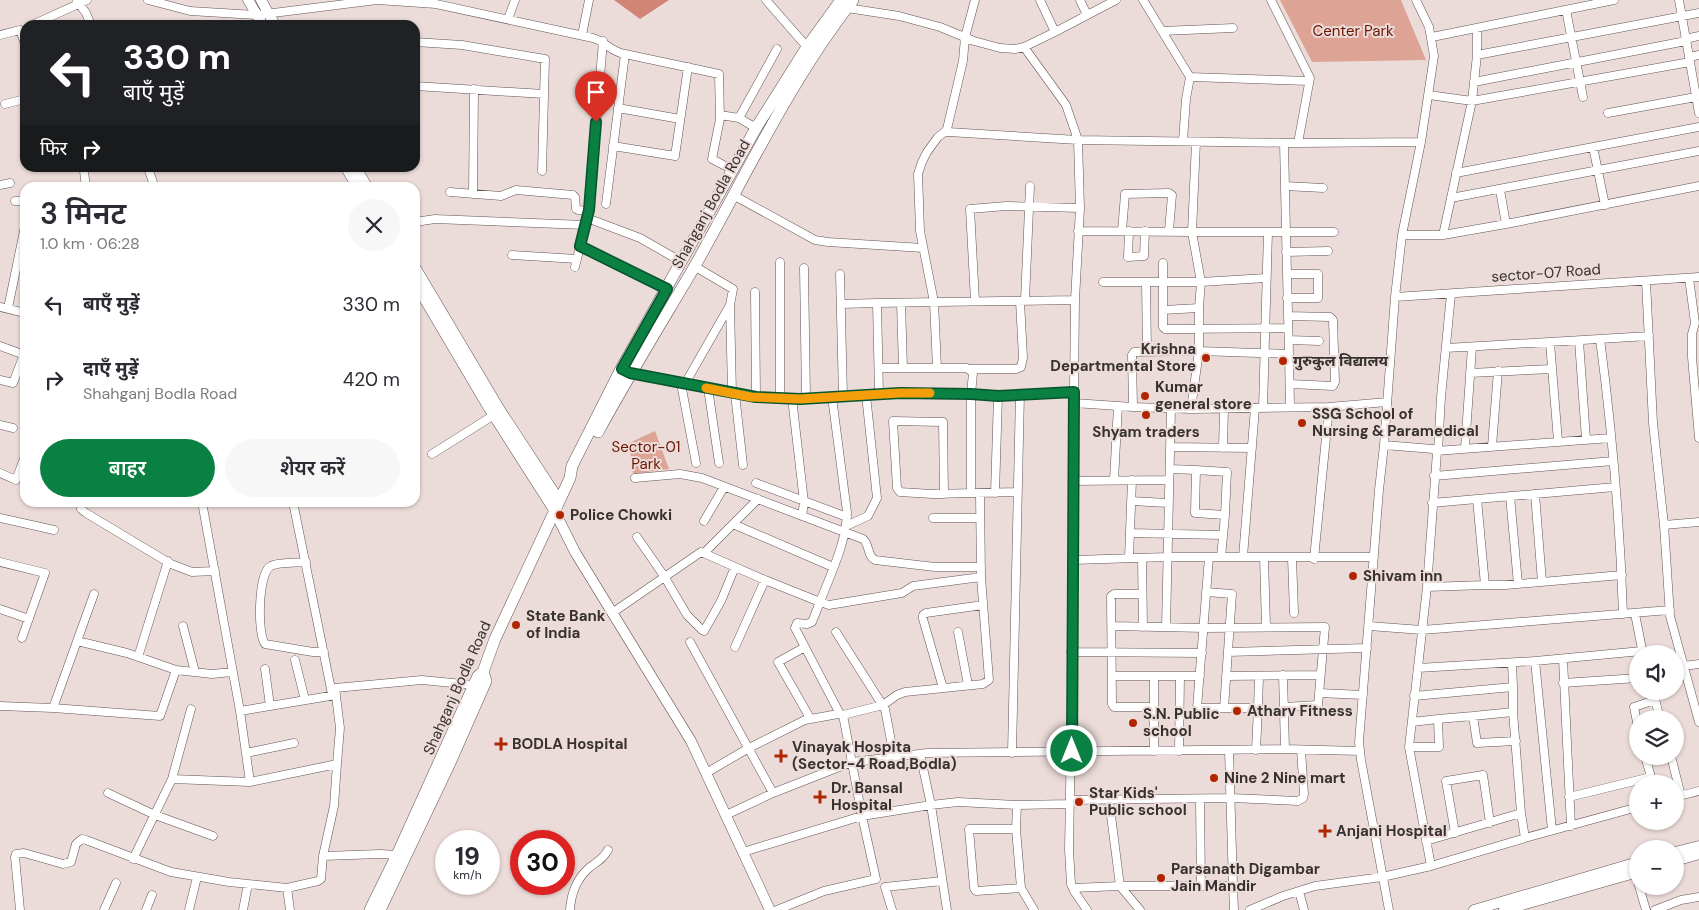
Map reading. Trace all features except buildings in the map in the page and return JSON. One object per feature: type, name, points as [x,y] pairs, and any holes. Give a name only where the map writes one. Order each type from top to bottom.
[{"type":"main road","points":[[248,0],[260,20]]},
{"type":"main road","points":[[261,0],[272,20]]},
{"type":"main road","name":"Shahganj Bodla Road","points":[[370,910],[397,855],[473,685],[478,676],[483,672],[495,639],[570,478],[572,466],[626,371],[667,289],[756,128],[807,47],[847,3]]},
{"type":"main road","name":"Shahganj Bodla Road","points":[[626,371],[694,266],[807,66],[847,3]]},
{"type":"main road","points":[[699,231],[710,236]]},
{"type":"main road","points":[[420,275],[556,505],[575,552],[690,741],[770,910]]},
{"type":"main road","points":[[420,291],[494,415],[556,505]]},
{"type":"main road","points":[[380,910],[449,765],[486,681],[483,672]]},
{"type":"main road","points":[[1684,850],[1699,846]]},
{"type":"main road","points":[[1684,858],[1699,854]]},
{"type":"main road","points":[[1474,910],[1629,872]]},
{"type":"main road","points":[[1504,910],[1629,872]]},
{"type":"street","points":[[148,0],[190,10],[257,15],[377,0],[458,4],[508,19],[603,41],[616,52],[719,74],[720,115],[712,159],[734,170]]},
{"type":"street","points":[[508,19],[515,0]]},
{"type":"street","points":[[582,35],[589,0]]},
{"type":"street","points":[[766,0],[807,47]]},
{"type":"street","points":[[937,368],[934,302],[920,231],[918,174],[928,152],[938,137],[947,130],[963,61],[965,37],[975,0]]},
{"type":"street","points":[[1040,0],[1055,32]]},
{"type":"street","points":[[1080,0],[1087,15]]},
{"type":"street","points":[[847,3],[940,27],[1000,48],[1015,49],[1024,47],[1055,32],[1116,0]]},
{"type":"street","points":[[1143,0],[1190,76],[1186,99],[1183,141]]},
{"type":"street","points":[[1271,0],[1310,78],[1298,143]]},
{"type":"street","points":[[1389,910],[1360,751],[1368,626],[1395,297],[1402,235],[1421,142],[1434,56],[1429,26],[1416,0]]},
{"type":"street","points":[[1432,36],[1614,0]]},
{"type":"street","points":[[1678,0],[1699,114]]},
{"type":"street","points":[[42,20],[81,1],[88,20]]},
{"type":"street","points":[[1566,10],[1582,97]]},
{"type":"street","points":[[1477,55],[1699,13]]},
{"type":"street","points":[[1162,31],[1233,28]]},
{"type":"street","points":[[1443,235],[1472,101],[1477,55],[1477,28]]},
{"type":"street","points":[[0,35],[20,30]]},
{"type":"street","points":[[1474,82],[1699,36]]},
{"type":"street","points":[[512,254],[576,263],[587,218],[603,41]]},
{"type":"street","points":[[420,42],[462,45],[545,59],[542,171]]},
{"type":"street","points":[[1024,47],[1066,105],[1078,140],[1080,208],[1075,300],[1074,560],[1071,652],[1072,751],[1069,850],[1073,888],[1087,910]]},
{"type":"street","points":[[739,118],[777,49]]},
{"type":"street","points":[[606,204],[625,54]]},
{"type":"street","points":[[1429,95],[1472,101],[1689,60],[1699,55]]},
{"type":"street","points":[[613,146],[675,156],[688,67]]},
{"type":"street","points":[[1190,76],[1309,81]]},
{"type":"street","points":[[420,86],[544,94]]},
{"type":"street","points":[[473,194],[474,90]]},
{"type":"street","points":[[1608,113],[1696,97]]},
{"type":"street","points":[[5,104],[20,100]]},
{"type":"street","points":[[618,108],[680,119]]},
{"type":"street","points":[[720,115],[739,118],[756,128]]},
{"type":"street","points":[[1456,172],[1699,127]]},
{"type":"street","points":[[947,130],[949,132],[1078,140],[1284,143],[1421,142]]},
{"type":"street","points":[[1191,409],[1199,351],[1201,282],[1192,232],[1196,142]]},
{"type":"street","points":[[1284,143],[1290,407]]},
{"type":"street","points":[[1593,147],[1605,205]]},
{"type":"street","points":[[1451,198],[1699,151]]},
{"type":"street","points":[[0,185],[10,183]]},
{"type":"street","points":[[879,368],[1016,369],[1021,367],[1023,358],[1023,300],[1030,186]]},
{"type":"street","points":[[1285,186],[1323,188]]},
{"type":"street","points":[[1402,235],[1443,235],[1699,186]]},
{"type":"street","points":[[450,192],[504,196],[516,190],[573,195],[575,197],[576,210],[587,218],[640,238],[682,262]]},
{"type":"street","points":[[1500,190],[1506,224]]},
{"type":"street","points":[[1144,231],[1144,256],[1128,257],[1126,194],[1169,193],[1172,195],[1169,232]]},
{"type":"street","points":[[733,195],[815,240],[923,248]]},
{"type":"street","points":[[975,301],[970,209],[1006,206],[1080,208]]},
{"type":"street","points":[[420,221],[435,219],[587,218]]},
{"type":"street","points":[[1078,231],[1334,232]]},
{"type":"street","points":[[1243,557],[1252,448],[1259,408],[1268,232]]},
{"type":"street","points":[[20,246],[4,308],[20,312]]},
{"type":"street","points":[[580,246],[667,289]]},
{"type":"street","points":[[1286,252],[1328,251]]},
{"type":"street","points":[[780,262],[780,398]]},
{"type":"street","points":[[1163,264],[1163,327],[1165,329],[1288,328]]},
{"type":"street","points":[[694,266],[732,287],[733,291],[730,305],[734,393],[743,465]]},
{"type":"street","points":[[804,268],[806,398]]},
{"type":"street","points":[[840,274],[843,396]]},
{"type":"street","points":[[1287,274],[1318,274],[1318,298],[1288,298]]},
{"type":"street","name":"sector-07 Road","points":[[1395,297],[1699,277]]},
{"type":"street","points":[[1104,282],[1163,283],[1266,278]]},
{"type":"street","points":[[1689,278],[1695,323],[1699,438]]},
{"type":"street","points":[[1646,281],[1653,423],[1664,525],[1670,610],[1679,645]]},
{"type":"street","points":[[1146,282],[1147,352]]},
{"type":"street","points":[[755,292],[756,397]]},
{"type":"street","points":[[1431,866],[1409,748],[1426,587],[1451,294]]},
{"type":"street","points":[[840,304],[1075,300]]},
{"type":"street","points":[[877,303],[880,394]]},
{"type":"street","points":[[901,303],[903,368]]},
{"type":"street","points":[[696,463],[682,389],[730,305]]},
{"type":"street","points":[[1163,310],[1199,308]]},
{"type":"street","points":[[1288,316],[1330,317],[1334,320],[1335,382],[1333,386],[1290,384]]},
{"type":"street","points":[[1446,348],[1649,336]]},
{"type":"street","points":[[1600,339],[1613,462],[1622,575],[1622,614]]},
{"type":"street","points":[[1289,340],[1320,341]]},
{"type":"street","points":[[1578,341],[1586,439]]},
{"type":"street","points":[[1550,343],[1558,441]]},
{"type":"street","points":[[0,346],[20,354]]},
{"type":"street","points":[[1465,448],[1472,347]]},
{"type":"street","points":[[1133,407],[1132,355],[1134,352],[1199,351],[1289,354]]},
{"type":"street","points":[[0,380],[11,384],[14,382],[20,364]]},
{"type":"street","points":[[970,369],[973,373],[971,394],[971,493]]},
{"type":"street","points":[[1470,372],[1552,369]]},
{"type":"street","points":[[626,371],[756,397],[806,398],[880,394],[971,394],[998,396],[1074,392]]},
{"type":"street","points":[[1492,446],[1498,371]]},
{"type":"street","points":[[708,388],[719,463]]},
{"type":"street","points":[[1012,753],[1020,394]]},
{"type":"street","points":[[846,530],[868,516],[877,498],[866,395]]},
{"type":"street","points":[[777,910],[824,891],[875,880],[841,715],[795,626],[797,623],[807,624],[812,622],[834,567],[846,530],[847,517],[832,396]]},
{"type":"street","points":[[995,493],[998,396]]},
{"type":"street","points":[[792,398],[804,502],[802,516]]},
{"type":"street","points":[[1074,402],[1191,409],[1329,407],[1387,402]]},
{"type":"street","points":[[1114,480],[1118,406]]},
{"type":"street","points":[[1314,559],[1329,407]]},
{"type":"street","points":[[1166,627],[1166,557],[1172,408]]},
{"type":"street","points":[[1223,448],[1224,408]]},
{"type":"street","points":[[432,454],[494,415]]},
{"type":"street","points":[[944,494],[944,422],[893,421],[898,491],[903,493],[944,494],[1017,492]]},
{"type":"street","points":[[0,425],[13,428]]},
{"type":"street","points":[[1384,446],[1433,449],[1437,451],[1611,438]]},
{"type":"street","points":[[1170,447],[1252,448]]},
{"type":"street","points":[[1434,476],[1613,462]]},
{"type":"street","points":[[1170,469],[1227,472],[1221,557]]},
{"type":"street","points":[[1196,470],[1195,513],[1225,515]]},
{"type":"street","points":[[0,473],[16,480],[20,474]]},
{"type":"street","points":[[635,478],[685,475],[699,477],[802,516],[846,530],[865,540],[871,557],[876,560],[933,567],[981,567]]},
{"type":"street","points":[[1129,558],[1132,480]]},
{"type":"street","points":[[1073,481],[1169,480]]},
{"type":"street","points":[[756,484],[847,517]]},
{"type":"street","points":[[704,520],[724,487]]},
{"type":"street","points":[[1432,503],[1615,487]]},
{"type":"street","points":[[706,773],[749,748],[810,718],[841,715],[882,705],[897,695],[906,692],[984,684],[987,682],[989,678],[981,577],[980,493]]},
{"type":"street","points":[[1535,494],[1542,582]]},
{"type":"street","points":[[1510,496],[1518,584]]},
{"type":"street","points":[[705,552],[758,499]]},
{"type":"street","points":[[1477,499],[1485,585]]},
{"type":"street","points":[[1131,501],[1168,503]]},
{"type":"street","points":[[82,507],[86,513],[168,561],[170,564],[192,572],[215,571]]},
{"type":"street","points":[[203,507],[240,711],[250,782]]},
{"type":"street","points":[[20,910],[15,857],[18,852],[64,864],[71,862],[76,844],[82,839],[171,872],[197,877],[286,888],[320,881],[323,856],[334,806],[340,728],[294,507]]},
{"type":"street","points":[[0,518],[54,530]]},
{"type":"street","points":[[933,518],[980,518]]},
{"type":"street","points":[[1664,525],[1699,522]]},
{"type":"street","points":[[733,524],[834,567]]},
{"type":"street","points":[[1130,533],[1222,535]]},
{"type":"street","points":[[637,537],[664,576],[687,615],[704,631],[721,601],[735,567]]},
{"type":"street","points":[[612,613],[697,553],[705,552],[765,580],[828,605],[902,593],[913,586],[981,577]]},
{"type":"street","points":[[1074,560],[1166,557],[1314,559],[1374,557]]},
{"type":"street","points":[[1209,557],[1198,708],[1258,708]]},
{"type":"street","points":[[1264,557],[1266,627]]},
{"type":"street","points":[[1292,558],[1294,613]]},
{"type":"street","points":[[1142,559],[1143,626]]},
{"type":"street","points":[[138,657],[168,561]]},
{"type":"street","points":[[0,562],[45,573],[22,638]]},
{"type":"street","points":[[306,562],[273,565],[264,574],[259,616],[260,632],[265,644],[324,652]]},
{"type":"street","points":[[1426,587],[1518,584],[1622,575]]},
{"type":"street","points":[[735,647],[765,580]]},
{"type":"street","points":[[1206,592],[1232,594],[1224,708]]},
{"type":"street","points":[[53,708],[94,594]]},
{"type":"street","points":[[1142,594],[1112,594],[1113,706],[1154,707]]},
{"type":"street","points":[[943,688],[923,619],[924,615],[926,613],[983,605]]},
{"type":"street","points":[[0,609],[29,619]]},
{"type":"street","points":[[1368,626],[1422,630],[1670,610]]},
{"type":"street","points":[[1635,614],[1642,645]]},
{"type":"street","points":[[183,626],[195,672]]},
{"type":"street","points":[[1112,626],[1204,628],[1325,627],[1318,705],[1284,707]]},
{"type":"street","points":[[836,632],[886,713],[894,757]]},
{"type":"street","points":[[958,632],[968,685]]},
{"type":"street","points":[[77,641],[138,657],[176,670],[212,674],[232,672]]},
{"type":"street","points":[[690,642],[773,793]]},
{"type":"street","points":[[805,647],[778,662],[810,718]]},
{"type":"street","points":[[1228,652],[1367,648]]},
{"type":"street","points":[[1071,652],[1202,653]]},
{"type":"street","points":[[1418,668],[1512,663],[1629,653]]},
{"type":"street","points":[[1563,659],[1571,826]]},
{"type":"street","points":[[295,660],[305,700]]},
{"type":"street","points":[[1535,661],[1552,830]]},
{"type":"street","points":[[1512,663],[1513,712],[1521,813],[1525,838]]},
{"type":"street","points":[[1699,664],[1684,666],[1699,722]]},
{"type":"street","points":[[264,669],[270,706]]},
{"type":"street","points":[[0,706],[160,716],[176,670]]},
{"type":"street","points":[[1226,676],[1320,675]]},
{"type":"street","points":[[1112,676],[1200,676]]},
{"type":"street","points":[[1154,676],[1154,751]]},
{"type":"street","points":[[1179,751],[1180,676]]},
{"type":"street","points":[[1256,750],[1259,676]]},
{"type":"street","points":[[1283,676],[1285,749]]},
{"type":"street","points":[[1563,683],[1629,679]]},
{"type":"street","points":[[334,695],[335,688],[422,680],[473,685]]},
{"type":"street","points":[[1414,696],[1513,687]]},
{"type":"street","points":[[1319,693],[1363,695]]},
{"type":"street","points":[[240,711],[334,695]]},
{"type":"street","points":[[1635,710],[1634,707],[1656,700],[1658,710]]},
{"type":"street","points":[[133,859],[172,779],[191,710]]},
{"type":"street","points":[[1412,722],[1513,712]]},
{"type":"street","points":[[1473,716],[1477,743],[1516,741]]},
{"type":"street","points":[[1409,748],[1439,747],[1438,719]]},
{"type":"street","points":[[246,753],[294,743]]},
{"type":"street","points":[[726,815],[773,793],[852,762],[920,754],[1285,749],[1360,751]]},
{"type":"street","points":[[1229,750],[1234,910]]},
{"type":"street","points":[[743,852],[862,816],[958,802],[1017,805],[1109,800],[1231,798],[1302,800],[1304,794],[1300,750]]},
{"type":"street","points":[[920,754],[931,805],[946,910]]},
{"type":"street","points":[[172,779],[250,782],[338,764]]},
{"type":"street","points":[[1455,833],[1446,781],[1483,775],[1490,823]]},
{"type":"street","points":[[1569,797],[1629,785]]},
{"type":"street","points":[[1684,795],[1699,791]]},
{"type":"street","points":[[108,793],[155,815],[213,836]]},
{"type":"street","points":[[1200,799],[1201,886]]},
{"type":"street","points":[[1109,800],[1120,886],[1140,910]]},
{"type":"street","points":[[1017,805],[1016,829],[1021,888],[1032,910]]},
{"type":"street","points":[[1250,910],[1315,886],[1382,877],[1431,866],[1552,830],[1629,810]]},
{"type":"street","points":[[1426,842],[1521,813]]},
{"type":"street","points":[[1016,829],[971,828],[968,833],[975,890],[1021,888]]},
{"type":"street","points":[[570,910],[571,898],[578,882],[588,869],[605,855],[608,850]]},
{"type":"street","points":[[323,856],[397,855]]},
{"type":"street","points":[[188,910],[197,877]]},
{"type":"street","points":[[892,910],[885,886],[942,882]]},
{"type":"street","points":[[104,910],[116,883]]},
{"type":"street","points":[[243,910],[248,884]]},
{"type":"street","points":[[1073,888],[1233,886]]},
{"type":"street","points":[[286,888],[290,910]]},
{"type":"street","points":[[1299,891],[1304,910]]},
{"type":"street","points":[[146,910],[152,895]]},
{"type":"street","points":[[1642,895],[1646,910]]},
{"type":"street","points":[[1655,910],[1699,897]]},
{"type":"green space","name":"Center Park","points":[[1280,0],[1401,0],[1426,60],[1312,62]]},
{"type":"green space","name":"Sector-01 Park","points":[[655,431],[669,469],[633,474],[629,443]]},
{"type":"shaded area","points":[[614,0],[669,0],[640,19]]},
{"type":"slow traffic","points":[[706,388],[751,397],[800,399],[832,396],[930,393]]},
{"type":"place","name":"Krishna Departmental Store","points":[[1206,358]]},
{"type":"place","name":"गुरुकुल विद्यालय","points":[[1283,361]]},
{"type":"place","name":"Kumar general store","points":[[1145,396]]},
{"type":"place","name":"Shyam traders","points":[[1146,415]]},
{"type":"place","name":"SSG School of Nursing & Paramedical","points":[[1302,423]]},
{"type":"place","name":"Police Chowki","points":[[560,515]]},
{"type":"place","name":"Shivam inn","points":[[1353,576]]},
{"type":"place","name":"State Bank of India","points":[[516,625]]},
{"type":"place","name":"Atharv Fitness","points":[[1237,711]]},
{"type":"place","name":"S.N. Public school","points":[[1133,723]]},
{"type":"place","name":"BODLA Hospital","points":[[501,744]]},
{"type":"place","name":"Vinayak Hospita (Sector-4 Road,Bodla)","points":[[781,756]]},
{"type":"place","name":"Nine 2 Nine mart","points":[[1214,778]]},
{"type":"place","name":"Dr. Bansal Hospital","points":[[820,797]]},
{"type":"place","name":"Star Kids' Public school","points":[[1079,802]]},
{"type":"place","name":"Anjani Hospital","points":[[1325,831]]},
{"type":"place","name":"Parsanath Digambar Jain Mandir","points":[[1161,878]]},
{"type":"route","points":[[596,122],[589,210],[580,246],[667,289],[622,369],[630,373],[751,397],[800,399],[900,393],[998,396],[1074,392],[1074,560],[1071,652],[1072,751]]}]
